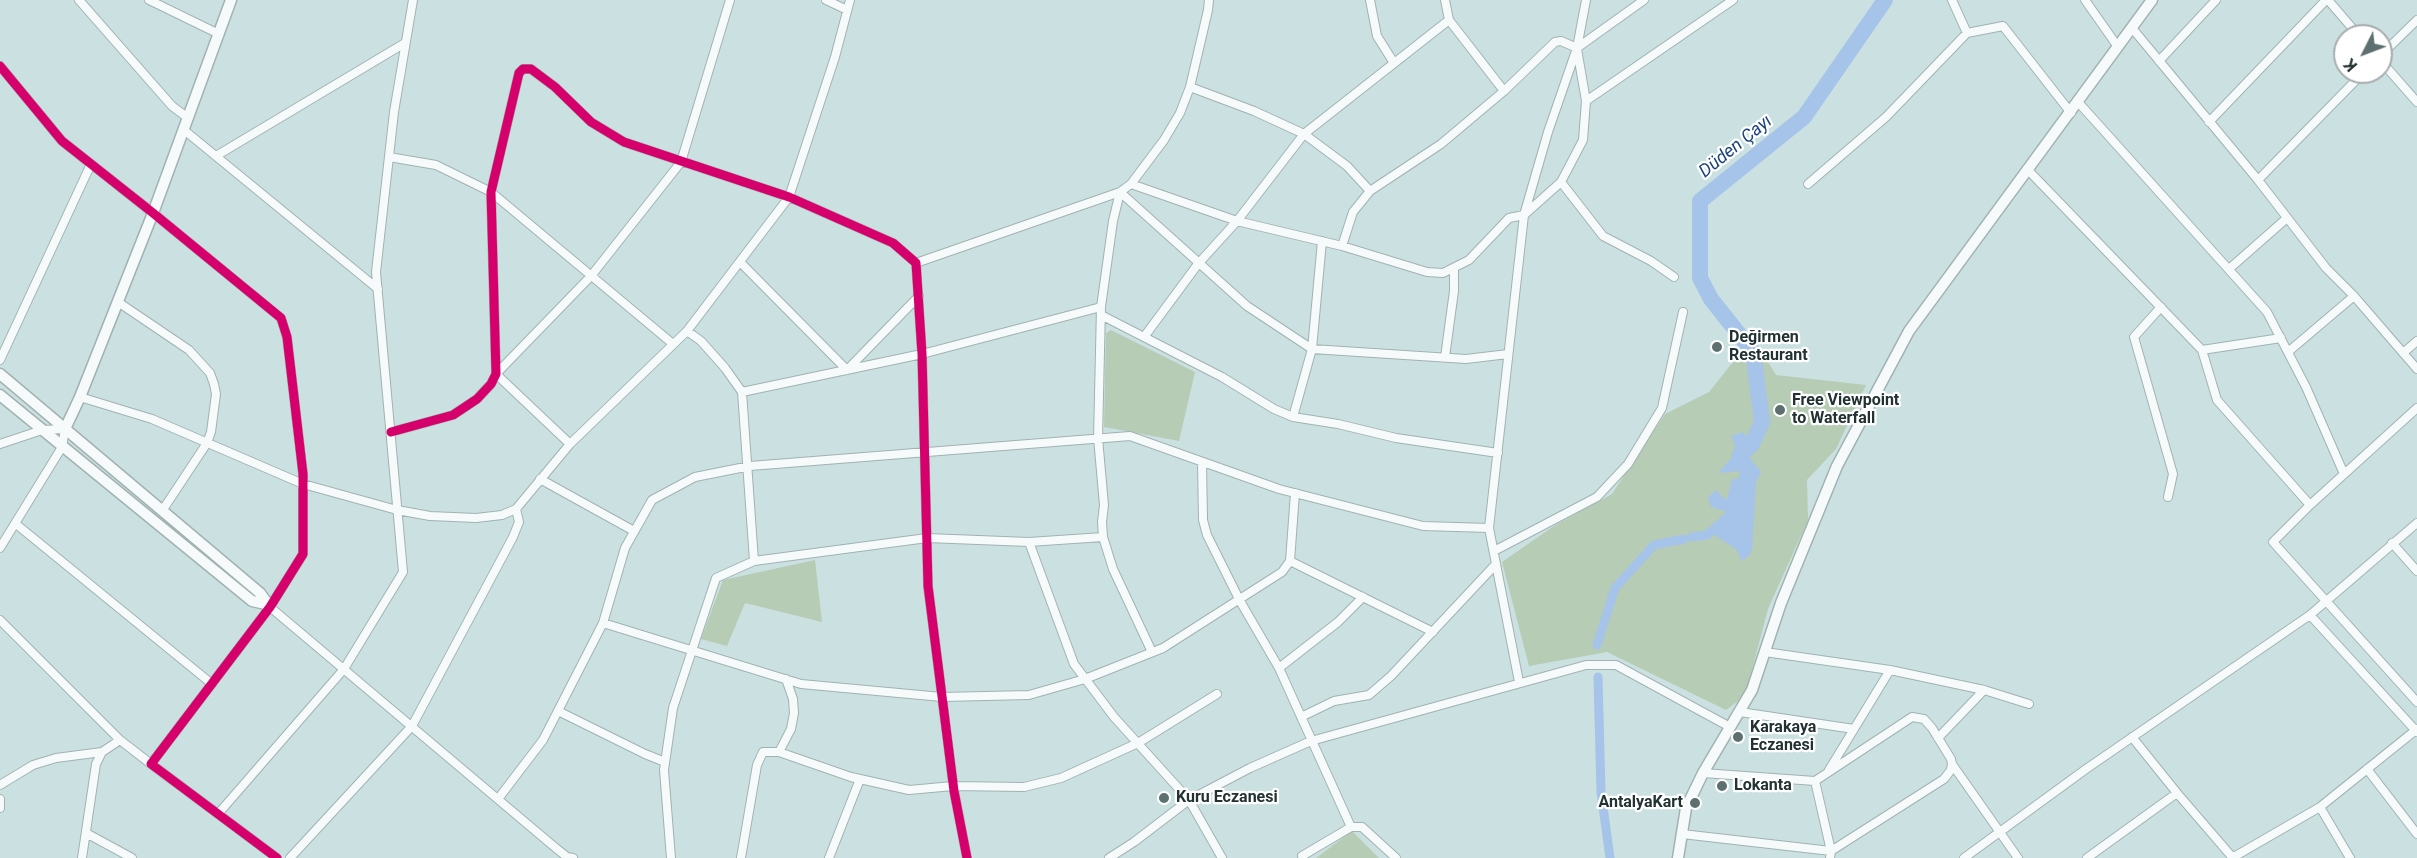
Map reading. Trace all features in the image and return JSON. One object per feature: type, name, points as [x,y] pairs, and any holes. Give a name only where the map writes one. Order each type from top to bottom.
[{"type":"street","points":[[79,0],[172,106],[188,118]]},
{"type":"street","points":[[149,0],[219,34]]},
{"type":"street","points":[[0,548],[62,447],[64,429],[80,397],[153,213],[231,0]]},
{"type":"street","points":[[218,814],[344,669],[403,572],[376,272],[389,157],[413,0]]},
{"type":"street","points":[[391,432],[453,416],[477,399],[491,384],[496,374],[591,276],[681,162],[730,0]]},
{"type":"street","points":[[826,0],[847,10]]},
{"type":"street","points":[[80,397],[152,419],[303,484],[397,510],[430,516],[476,518],[502,515],[516,509],[570,444],[687,331],[789,197],[835,57],[850,0]]},
{"type":"street","points":[[916,263],[1120,192],[1131,184],[1164,140],[1180,113],[1190,87],[1209,0]]},
{"type":"street","points":[[1370,0],[1377,36],[1394,63]]},
{"type":"street","points":[[1445,0],[1449,20],[1504,91]]},
{"type":"street","points":[[1519,682],[1489,528],[1524,215],[1576,48],[1586,0]]},
{"type":"street","points":[[1576,48],[1644,0]]},
{"type":"street","points":[[1586,101],[1733,0]]},
{"type":"street","points":[[1952,0],[1966,33]]},
{"type":"street","points":[[2085,0],[2118,47]]},
{"type":"street","points":[[1678,858],[1686,808],[1703,773],[1752,690],[1781,603],[1837,466],[1909,331],[2152,0]]},
{"type":"street","points":[[2159,61],[2216,0]]},
{"type":"street","points":[[2209,122],[2327,0],[2348,24]]},
{"type":"street","points":[[1144,337],[1198,264],[1236,221],[1304,134],[1449,20]]},
{"type":"street","points":[[2393,43],[2417,20]]},
{"type":"street","points":[[1808,184],[1886,117],[1966,33],[2003,26],[2071,113]]},
{"type":"street","points":[[2132,28],[2258,180],[2326,268],[2354,296],[2417,369]]},
{"type":"street","points":[[1342,246],[1353,212],[1370,191],[1441,144],[1504,91],[1555,42],[1561,41],[1576,48]]},
{"type":"street","points":[[216,156],[405,43]]},
{"type":"street","points":[[1131,184],[1236,221],[1342,246],[1427,272],[1443,273],[1469,260],[1509,218],[1524,215],[1561,182],[1583,140],[1586,101],[1576,48]]},
{"type":"street","points":[[0,66],[62,141],[281,318],[287,337],[303,484],[303,555],[212,684],[151,764]]},
{"type":"street","points":[[570,444],[496,374],[491,192],[519,73],[523,69],[531,69],[555,87],[591,122],[624,142],[789,197],[892,243],[916,263],[928,586],[953,786],[967,858]]},
{"type":"street","points":[[2393,75],[2417,102]]},
{"type":"street","points":[[2258,180],[2352,84]]},
{"type":"street","points":[[1190,87],[1254,111],[1304,134],[1347,166],[1370,191]]},
{"type":"street","points":[[2078,102],[2267,312],[2344,474]]},
{"type":"street","points":[[184,130],[378,289]]},
{"type":"street","points":[[389,157],[436,165],[491,192],[673,344]]},
{"type":"street","points":[[0,360],[91,164]]},
{"type":"street","points":[[2027,169],[2202,350],[2217,399],[2310,505]]},
{"type":"street","points":[[1561,182],[1602,236],[1651,261],[1674,277]]},
{"type":"street","points":[[1120,192],[1247,306],[1312,349],[1466,358],[1508,354]]},
{"type":"street","points":[[1120,192],[1113,221],[1101,311],[1098,438],[1104,505],[1103,537],[1113,569],[1152,652]]},
{"type":"street","points":[[2229,269],[2286,218]]},
{"type":"street","points":[[1293,417],[1312,349],[1322,241]]},
{"type":"street","points":[[740,262],[848,370]]},
{"type":"street","points":[[1445,357],[1454,291],[1454,268]]},
{"type":"street","points":[[848,370],[919,296]]},
{"type":"street","points":[[2288,352],[2354,296]]},
{"type":"street","points":[[118,302],[176,339],[189,350],[210,373],[216,394],[211,432],[207,443],[162,511]]},
{"type":"street","points":[[2160,307],[2134,337],[2173,474],[2168,498]]},
{"type":"street","points":[[742,392],[921,354],[1101,311],[1144,337],[1213,372],[1274,409],[1293,417],[1396,438],[1498,453]]},
{"type":"street","points":[[1494,551],[1597,497],[1628,464],[1662,408],[1683,312]]},
{"type":"street","points":[[687,331],[701,341],[742,392],[754,561]]},
{"type":"street","points":[[2202,350],[2281,338]]},
{"type":"street","points":[[2403,353],[2417,341]]},
{"type":"street","points":[[0,374],[260,593],[268,605],[569,858]]},
{"type":"street","points":[[0,395],[252,601],[268,605]]},
{"type":"street","points":[[2417,408],[2310,505],[2273,542],[2417,702]]},
{"type":"street","points":[[0,444],[42,430],[64,429]]},
{"type":"street","points":[[498,799],[543,740],[558,711],[603,623],[625,548],[652,500],[695,477],[747,466],[1130,436],[1295,493],[1423,526],[1489,528]]},
{"type":"street","points":[[1202,462],[1203,520],[1207,535],[1240,601],[1279,668],[1351,827]]},
{"type":"street","points":[[540,479],[634,531]]},
{"type":"street","points":[[603,623],[801,684],[942,697],[1029,695],[1085,679],[1163,648],[1240,601],[1282,572],[1290,561],[1295,493]]},
{"type":"street","points":[[290,858],[412,726],[513,537],[519,522],[516,509]]},
{"type":"street","points":[[1964,858],[2132,737],[2310,615],[2417,523]]},
{"type":"street","points":[[16,524],[212,684]]},
{"type":"street","points":[[671,858],[665,762],[673,708],[716,578],[754,561],[927,538],[1029,542],[1103,537]]},
{"type":"street","points":[[1029,542],[1074,664],[1114,717],[1189,800],[1222,858]]},
{"type":"street","points":[[2392,543],[2417,571]]},
{"type":"street","points":[[1290,561],[1433,632]]},
{"type":"street","points":[[1301,717],[1334,701],[1369,695],[1433,632],[1496,564]]},
{"type":"street","points":[[1279,668],[1338,622],[1363,597]]},
{"type":"street","points":[[2132,737],[2176,793],[2233,858],[2320,807],[2416,730],[2310,615]]},
{"type":"street","points":[[0,620],[120,740],[277,858]]},
{"type":"street","points":[[1765,652],[1890,670],[1984,690],[2029,704]]},
{"type":"street","points":[[1109,858],[1189,800],[1250,768],[1311,741],[1586,665],[1616,665],[1730,727]]},
{"type":"street","points":[[1828,772],[1890,670]]},
{"type":"street","points":[[778,752],[791,729],[794,713],[793,699],[786,680]]},
{"type":"street","points":[[1938,738],[1984,690]]},
{"type":"street","points":[[741,858],[757,765],[763,752],[778,752],[860,779],[909,790],[953,786],[1024,787],[1061,778],[1138,743],[1217,694]]},
{"type":"street","points":[[558,711],[665,762]]},
{"type":"street","points":[[1740,712],[1854,729]]},
{"type":"street","points":[[1703,773],[1815,781],[1912,717],[1924,719],[1938,738],[1952,764],[2018,858]]},
{"type":"street","points":[[0,785],[33,765],[56,758],[102,752],[120,740]]},
{"type":"street","points":[[82,858],[96,764],[102,752]]},
{"type":"street","points":[[1682,834],[1831,854],[1944,779],[1952,764]]},
{"type":"street","points":[[2367,769],[2417,834]]},
{"type":"street","points":[[829,858],[860,779]]},
{"type":"street","points":[[1815,781],[1831,854]]},
{"type":"street","points":[[2087,858],[2176,793]]},
{"type":"street","points":[[0,799],[0,808]]},
{"type":"street","points":[[2320,807],[2350,858]]},
{"type":"street","points":[[1301,857],[1351,827],[1362,827],[1396,858]]},
{"type":"street","points":[[86,833],[132,858]]},
{"type":"green space","points":[[1111,330],[1195,372],[1179,441],[1104,427],[1106,333]]},
{"type":"green space","points":[[1753,337],[1776,375],[1866,385],[1836,449],[1807,480],[1808,520],[1768,609],[1745,696],[1726,710],[1607,652],[1529,666],[1502,562],[1554,526],[1612,494],[1665,414],[1709,392]]},
{"type":"green space","points":[[815,560],[822,622],[745,603],[727,646],[701,639],[723,580]]},
{"type":"green space","points":[[1352,831],[1379,858],[1316,858]]},
{"type":"water","points":[[1743,432],[1752,444],[1748,456],[1761,472],[1756,482],[1752,549],[1749,556],[1741,561],[1737,550],[1710,532],[1712,529],[1725,525],[1731,513],[1711,507],[1708,498],[1715,490],[1727,500],[1732,479],[1738,479],[1741,471],[1718,473],[1734,455],[1735,446],[1731,436]]},
{"type":"waterway","name":"Düden Çayı","points":[[1743,461],[1740,455],[1752,444],[1762,422],[1753,352],[1711,299],[1700,278],[1700,201],[1804,117],[1885,0]]},
{"type":"waterway","points":[[1692,537],[1707,535],[1739,507]]},
{"type":"waterway","points":[[1597,645],[1615,588],[1654,545],[1684,539]]},
{"type":"waterway","points":[[1598,677],[1601,792],[1610,858]]},
{"type":"cycle path","points":[[0,66],[62,141],[281,318],[287,337],[303,474],[303,554],[270,607],[151,764],[277,858]]},
{"type":"cycle path","points":[[391,432],[453,415],[477,399],[491,384],[496,374],[491,192],[519,73],[523,69],[531,69],[555,87],[591,122],[624,142],[789,197],[893,243],[916,263],[922,354],[928,586],[954,791],[967,858]]},
{"type":"place","name":"Değirmen Restaurant","points":[[1717,347]]},
{"type":"place","name":"Free Viewpoint to Waterfall","points":[[1780,410]]},
{"type":"place","name":"Karakaya Eczanesi","points":[[1738,737]]},
{"type":"place","name":"Lokanta","points":[[1722,786]]},
{"type":"place","name":"Kuru Eczanesi","points":[[1164,798]]},
{"type":"place","name":"AntalyaKart","points":[[1695,803]]}]
